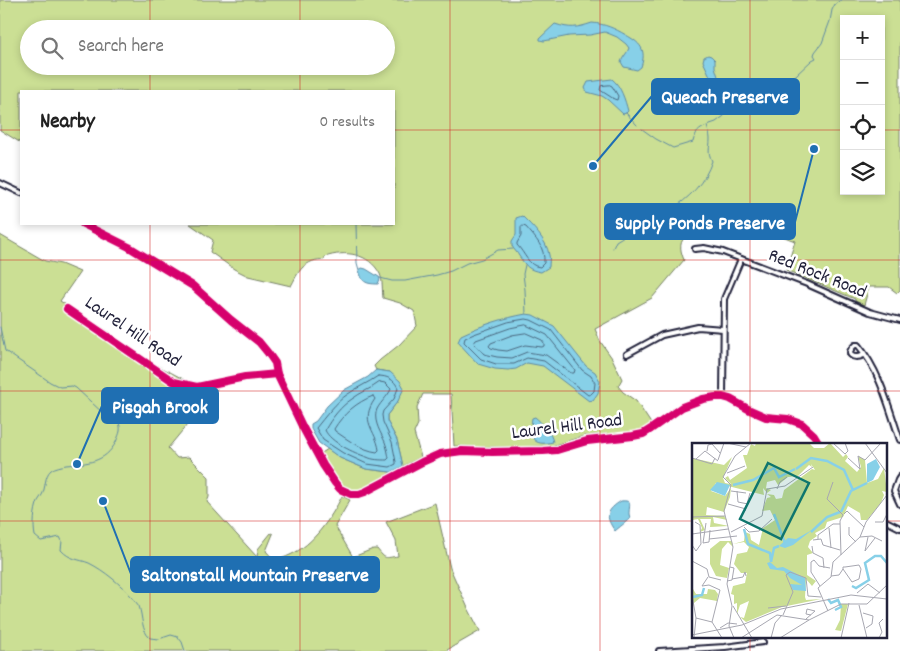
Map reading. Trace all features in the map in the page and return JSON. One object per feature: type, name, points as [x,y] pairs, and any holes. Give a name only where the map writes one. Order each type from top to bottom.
[{"type":"street","points":[[0,183],[20,193]]},
{"type":"street","points":[[85,225],[129,247],[193,286],[259,342],[275,363],[277,374]]},
{"type":"street","name":"Red Rock Road","points":[[695,249],[704,248],[723,252],[807,284],[870,312],[900,320]]},
{"type":"street","points":[[740,259],[724,299],[723,397],[766,417],[788,418],[802,424],[814,435],[819,443]]},
{"type":"street","name":"Laurel Hill Road","points":[[67,308],[174,382],[197,387],[245,377],[277,374],[310,441],[334,483],[346,492],[356,494],[365,492],[440,454],[462,451],[543,452],[587,441],[643,434],[690,403],[723,397]]},
{"type":"street","points":[[627,354],[662,335],[698,327],[723,329]]},
{"type":"street","points":[[864,355],[882,386],[900,440]]},
{"type":"street","points":[[900,477],[894,491],[900,504]]},
{"type":"street","points":[[888,522],[900,528]]},
{"type":"street","points":[[662,651],[726,649],[763,642]]},
{"type":"green space","points":[[0,0],[900,0],[900,290],[897,293],[889,287],[869,287],[864,305],[855,301],[855,299],[786,270],[795,241],[709,208],[684,211],[681,227],[685,237],[681,242],[681,248],[684,260],[652,298],[595,329],[622,379],[618,386],[636,401],[652,425],[642,430],[630,432],[584,436],[551,446],[454,446],[451,394],[423,394],[417,407],[418,424],[414,433],[421,457],[403,466],[397,440],[387,421],[387,415],[398,401],[390,372],[376,370],[374,366],[399,345],[417,326],[414,311],[400,303],[383,298],[380,274],[370,262],[356,255],[340,254],[325,257],[324,260],[315,260],[304,266],[291,286],[248,276],[234,269],[210,252],[213,240],[191,225],[395,225],[395,90],[20,90],[20,142],[0,130]]},
{"type":"green space","points":[[0,235],[45,261],[61,264],[80,272],[60,301],[111,333],[119,341],[185,380],[199,383],[225,379],[168,448],[177,458],[189,457],[209,477],[209,497],[207,502],[257,557],[258,549],[271,533],[273,534],[266,551],[275,561],[288,556],[306,545],[321,530],[342,496],[350,500],[335,526],[353,557],[373,549],[377,549],[386,557],[398,556],[396,541],[386,522],[435,503],[450,568],[480,631],[447,651],[0,651]]},
{"type":"green space","points":[[328,449],[340,458],[366,469],[391,472],[366,487],[352,490],[345,488],[336,480],[320,454]]},
{"type":"water","points":[[592,23],[613,28],[635,41],[643,51],[641,67],[637,70],[624,67],[621,62],[629,48],[617,37],[605,32],[540,40],[555,24],[574,27]]},
{"type":"water","points":[[708,55],[715,60],[720,83],[718,84],[709,74],[703,61],[704,57]]},
{"type":"water","points":[[612,79],[618,85],[622,94],[628,111],[626,113],[623,114],[608,100],[602,96],[587,92],[585,88],[588,82]]},
{"type":"water","points":[[522,216],[548,249],[549,267],[541,272],[528,267],[512,246],[512,241],[516,235],[516,218]]},
{"type":"water","points":[[362,268],[379,277],[378,284],[370,284],[363,280],[359,270]]},
{"type":"water","points":[[526,314],[533,315],[554,326],[586,366],[595,372],[600,381],[598,393],[593,400],[589,401],[543,366],[527,363],[516,369],[508,370],[495,369],[478,364],[458,342],[461,335],[477,328]]},
{"type":"water","points":[[376,370],[390,372],[400,381],[404,388],[398,401],[387,415],[387,421],[397,440],[403,466],[391,472],[366,469],[340,458],[319,443],[311,429],[311,424],[344,390],[368,377]]},
{"type":"water","points":[[535,417],[548,431],[553,442],[536,442],[531,430],[532,418]]},
{"type":"water","points":[[621,501],[629,502],[630,518],[615,531],[608,517],[610,510]]},
{"type":"waterway","points":[[613,248],[616,241],[654,217],[677,206],[696,189],[712,161],[709,152],[710,137],[707,126],[724,116],[730,105],[735,101],[772,95],[782,90],[788,80],[816,58],[814,55],[822,43],[832,10],[835,4],[841,0]]},
{"type":"waterway","points":[[626,113],[637,125]]},
{"type":"waterway","points":[[642,129],[673,148],[693,142],[698,132],[707,126]]},
{"type":"waterway","points":[[356,225],[357,263],[359,270]]},
{"type":"waterway","points":[[380,278],[392,281],[405,281],[437,275],[482,259],[498,250],[513,249]]},
{"type":"waterway","points":[[525,265],[523,274],[526,314]]},
{"type":"waterway","points":[[0,327],[5,351],[50,382],[60,387],[72,386],[76,388],[105,415],[118,420],[120,426],[112,449],[101,458],[95,461],[59,467],[49,473],[36,509],[35,536],[41,541],[60,537],[62,541],[61,550],[64,553],[101,570],[132,597],[139,606],[144,628],[150,638],[159,639],[171,635],[178,637],[185,651]]},
{"type":"cycle path","points":[[85,225],[129,247],[193,286],[259,342],[275,363],[277,374],[323,465],[340,489],[351,494],[365,492],[440,454],[462,451],[557,450],[587,441],[643,434],[682,407],[703,399],[715,397],[730,399],[766,417],[788,419],[802,424],[814,435],[819,443]]},
{"type":"cycle path","points":[[67,309],[174,382],[197,387],[245,377],[277,374]]},
{"type":"place","name":"Supply Ponds Preserve","points":[[814,149]]},
{"type":"place","name":"Queach Preserve","points":[[593,166]]},
{"type":"place","name":"Pisgah Brook","points":[[77,464]]},
{"type":"place","name":"Saltonstall Mountain Preserve","points":[[103,501]]}]
